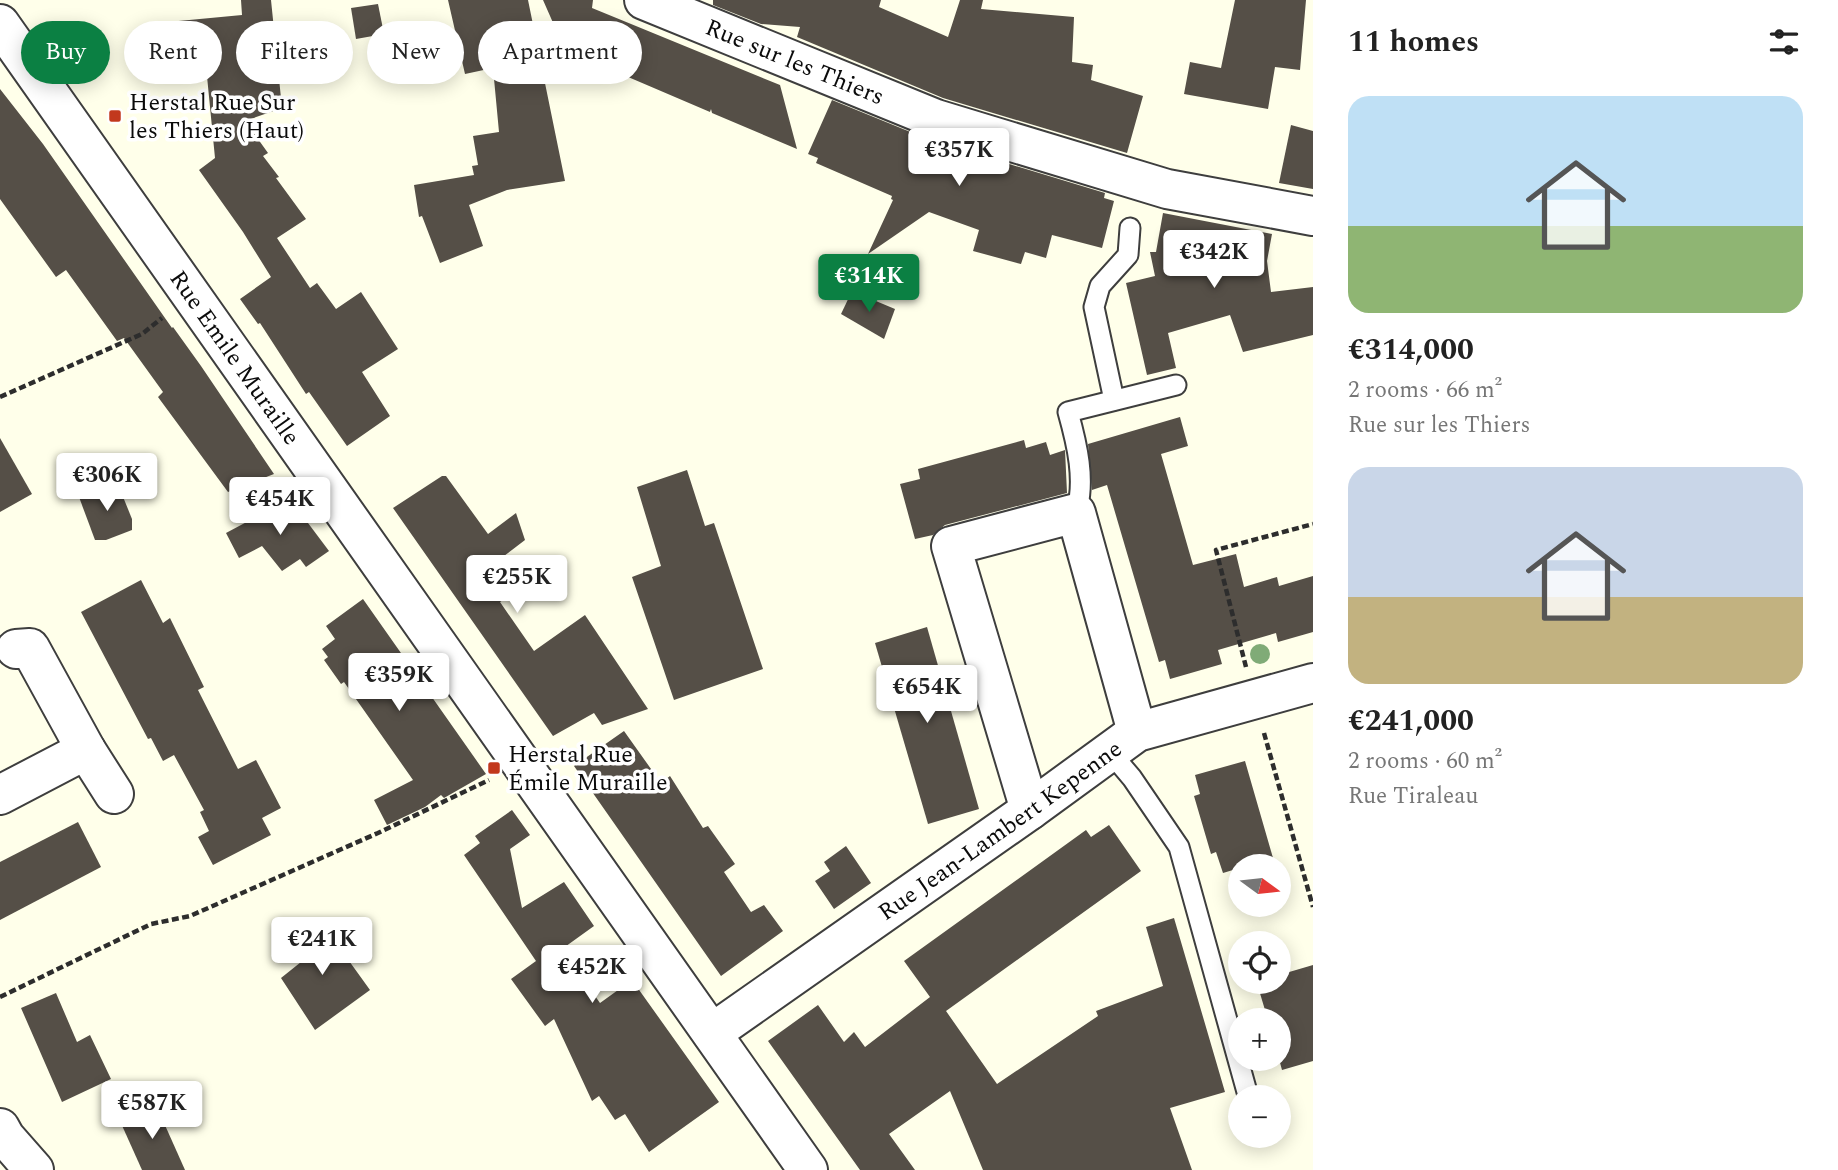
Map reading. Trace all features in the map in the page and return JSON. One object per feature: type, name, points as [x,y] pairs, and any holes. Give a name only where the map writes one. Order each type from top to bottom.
[{"type":"street","name":"Rue sur les Thiers","points":[[644,0],[936,119],[1167,189],[1313,216]]},
{"type":"street","name":"Rue Emile Muraille","points":[[0,24],[808,1170]]},
{"type":"street","points":[[1030,810],[951,546],[1076,513],[1123,742]]},
{"type":"street","points":[[16,649],[30,648],[86,750],[114,794]]},
{"type":"street","name":"Rue Jean-Lambert Kepenne","points":[[712,1033],[1123,742],[1313,683]]},
{"type":"street","points":[[0,795],[86,750]]},
{"type":"street","points":[[0,1128],[34,1170]]},
{"type":"lane","points":[[1114,400],[1094,307],[1100,286],[1128,255],[1130,228]]},
{"type":"lane","points":[[1076,513],[1082,493],[1075,435],[1068,411],[1176,385]]},
{"type":"lane","points":[[1123,742],[1132,778],[1179,847],[1245,1085]]},
{"type":"path","points":[[0,397],[142,334],[190,295]]},
{"type":"path","points":[[1313,524],[1216,550],[1313,907]]},
{"type":"path","points":[[0,997],[151,924],[190,916],[378,833],[521,764]]},
{"type":"building","points":[[241,0],[271,0],[273,21],[236,21],[236,84],[280,84],[282,108],[245,121],[268,153],[263,156],[279,177],[276,178],[306,219],[277,238],[310,288],[317,283],[336,309],[361,292],[398,349],[362,372],[390,416],[347,446],[309,392],[306,394],[260,323],[258,324],[240,299],[271,277],[199,170],[215,158],[208,84],[222,84],[222,21],[179,21],[242,15]]},
{"type":"building","points":[[448,0],[528,0],[532,21],[478,21],[478,71],[465,74],[464,21],[453,21]]},
{"type":"building","points":[[543,0],[593,0],[592,8],[624,21],[552,21]]},
{"type":"building","points":[[713,0],[881,0],[879,7],[948,37],[960,0],[983,0],[981,9],[1074,17],[1072,62],[1093,65],[1091,80],[1143,96],[1127,153],[943,98],[797,37],[800,27],[761,24],[713,5]]},
{"type":"building","points":[[1235,0],[1306,0],[1300,70],[1275,67],[1268,109],[1184,94],[1190,62],[1221,68]]},
{"type":"building","points":[[378,4],[381,21],[367,21],[367,37],[356,39],[351,8]]},
{"type":"building","points":[[642,28],[780,85],[797,149],[712,113],[711,109],[710,112],[642,83]]},
{"type":"building","points":[[494,84],[545,84],[565,181],[507,190],[469,205],[483,246],[440,263],[422,216],[419,217],[414,185],[474,175],[472,166],[478,165],[473,136],[499,132]]},
{"type":"building","points":[[0,89],[43,144],[201,366],[274,474],[228,492],[158,397],[163,392],[124,338],[117,341],[66,270],[56,277],[0,199]]},
{"type":"building","points":[[832,100],[930,140],[1105,193],[1104,198],[1114,201],[1102,248],[1052,235],[1046,258],[1025,252],[1021,264],[973,251],[979,230],[929,212],[868,254],[893,200],[892,196],[816,163],[818,158],[808,154]]},
{"type":"building","points":[[1291,125],[1313,131],[1313,189],[1279,183]]},
{"type":"building","points":[[1163,213],[1272,234],[1267,261],[1271,292],[1313,287],[1313,335],[1243,352],[1230,315],[1168,333],[1176,368],[1147,375],[1126,283],[1155,276],[1150,252],[1156,252]]},
{"type":"building","points":[[852,291],[895,309],[884,339],[841,314]]},
{"type":"building","points":[[1180,417],[1188,446],[1161,454],[1193,565],[1236,554],[1244,587],[1277,577],[1279,586],[1313,576],[1313,632],[1278,642],[1276,633],[1218,650],[1222,664],[1170,679],[1165,660],[1159,662],[1107,485],[1092,490],[1088,444]]},
{"type":"building","points":[[0,438],[32,494],[0,512]]},
{"type":"building","points":[[1024,440],[1026,448],[1046,442],[1050,455],[1065,450],[1067,493],[945,525],[933,535],[915,539],[900,484],[920,479],[918,469]]},
{"type":"building","points":[[687,470],[705,526],[714,523],[763,669],[674,700],[632,577],[661,566],[637,487]]},
{"type":"building","points":[[446,476],[488,534],[516,513],[525,540],[496,562],[515,592],[500,602],[534,651],[585,615],[648,709],[602,725],[594,713],[553,736],[393,508]]},
{"type":"building","points":[[117,482],[132,519],[132,530],[106,540],[95,540],[79,497]]},
{"type":"building","points":[[290,499],[329,551],[306,567],[300,559],[282,571],[262,546],[239,558],[226,533]]},
{"type":"building","points":[[141,580],[163,623],[170,618],[204,687],[198,690],[238,769],[256,760],[281,808],[262,818],[271,835],[213,865],[198,837],[209,831],[200,812],[204,810],[174,755],[163,761],[151,738],[148,739],[81,612]]},
{"type":"building","points":[[363,599],[486,774],[444,798],[441,795],[425,807],[387,825],[374,800],[413,780],[344,682],[341,684],[324,660],[328,657],[322,649],[335,639],[326,626]]},
{"type":"building","points":[[927,627],[979,809],[928,824],[875,643]]},
{"type":"building","points":[[624,731],[661,783],[670,776],[703,828],[708,826],[735,864],[724,872],[751,912],[764,905],[783,931],[721,976],[574,766]]},
{"type":"building","points":[[1245,761],[1272,854],[1228,854],[1228,872],[1223,873],[1216,852],[1211,854],[1194,796],[1200,794],[1195,775]]},
{"type":"building","points":[[512,810],[530,835],[510,849],[522,908],[564,882],[594,926],[562,949],[600,1003],[632,980],[719,1102],[649,1152],[625,1114],[615,1120],[599,1096],[592,1101],[554,1019],[545,1026],[511,979],[536,961],[464,855],[480,843],[475,836]]},
{"type":"building","points":[[78,822],[101,867],[0,920],[0,862]]},
{"type":"building","points":[[1109,825],[1141,871],[946,1011],[997,1084],[1098,1016],[1096,1011],[1163,986],[1146,927],[1174,918],[1225,1092],[1170,1108],[1192,1170],[983,1170],[950,1091],[889,1134],[915,1170],[860,1170],[768,1041],[818,1005],[844,1042],[854,1032],[865,1047],[930,997],[904,961],[1086,830],[1091,837]]},
{"type":"building","points":[[846,846],[871,883],[834,909],[815,881],[830,871],[824,862]]},
{"type":"building","points":[[321,922],[370,990],[315,1030],[281,978],[301,962],[287,946]]},
{"type":"building","points":[[1313,965],[1313,1061],[1291,1067],[1291,1008],[1264,1008],[1260,994],[1291,994],[1291,971]]},
{"type":"building","points":[[56,993],[77,1042],[90,1035],[111,1079],[62,1102],[21,1008]]},
{"type":"building","points":[[156,1105],[185,1170],[142,1170],[120,1121]]},
{"type":"place","name":"Herstal Rue Sur les Thiers (Haut)","points":[[115,116]]},
{"type":"place","name":"Herstal Rue Émile Muraille","points":[[494,768]]}]
